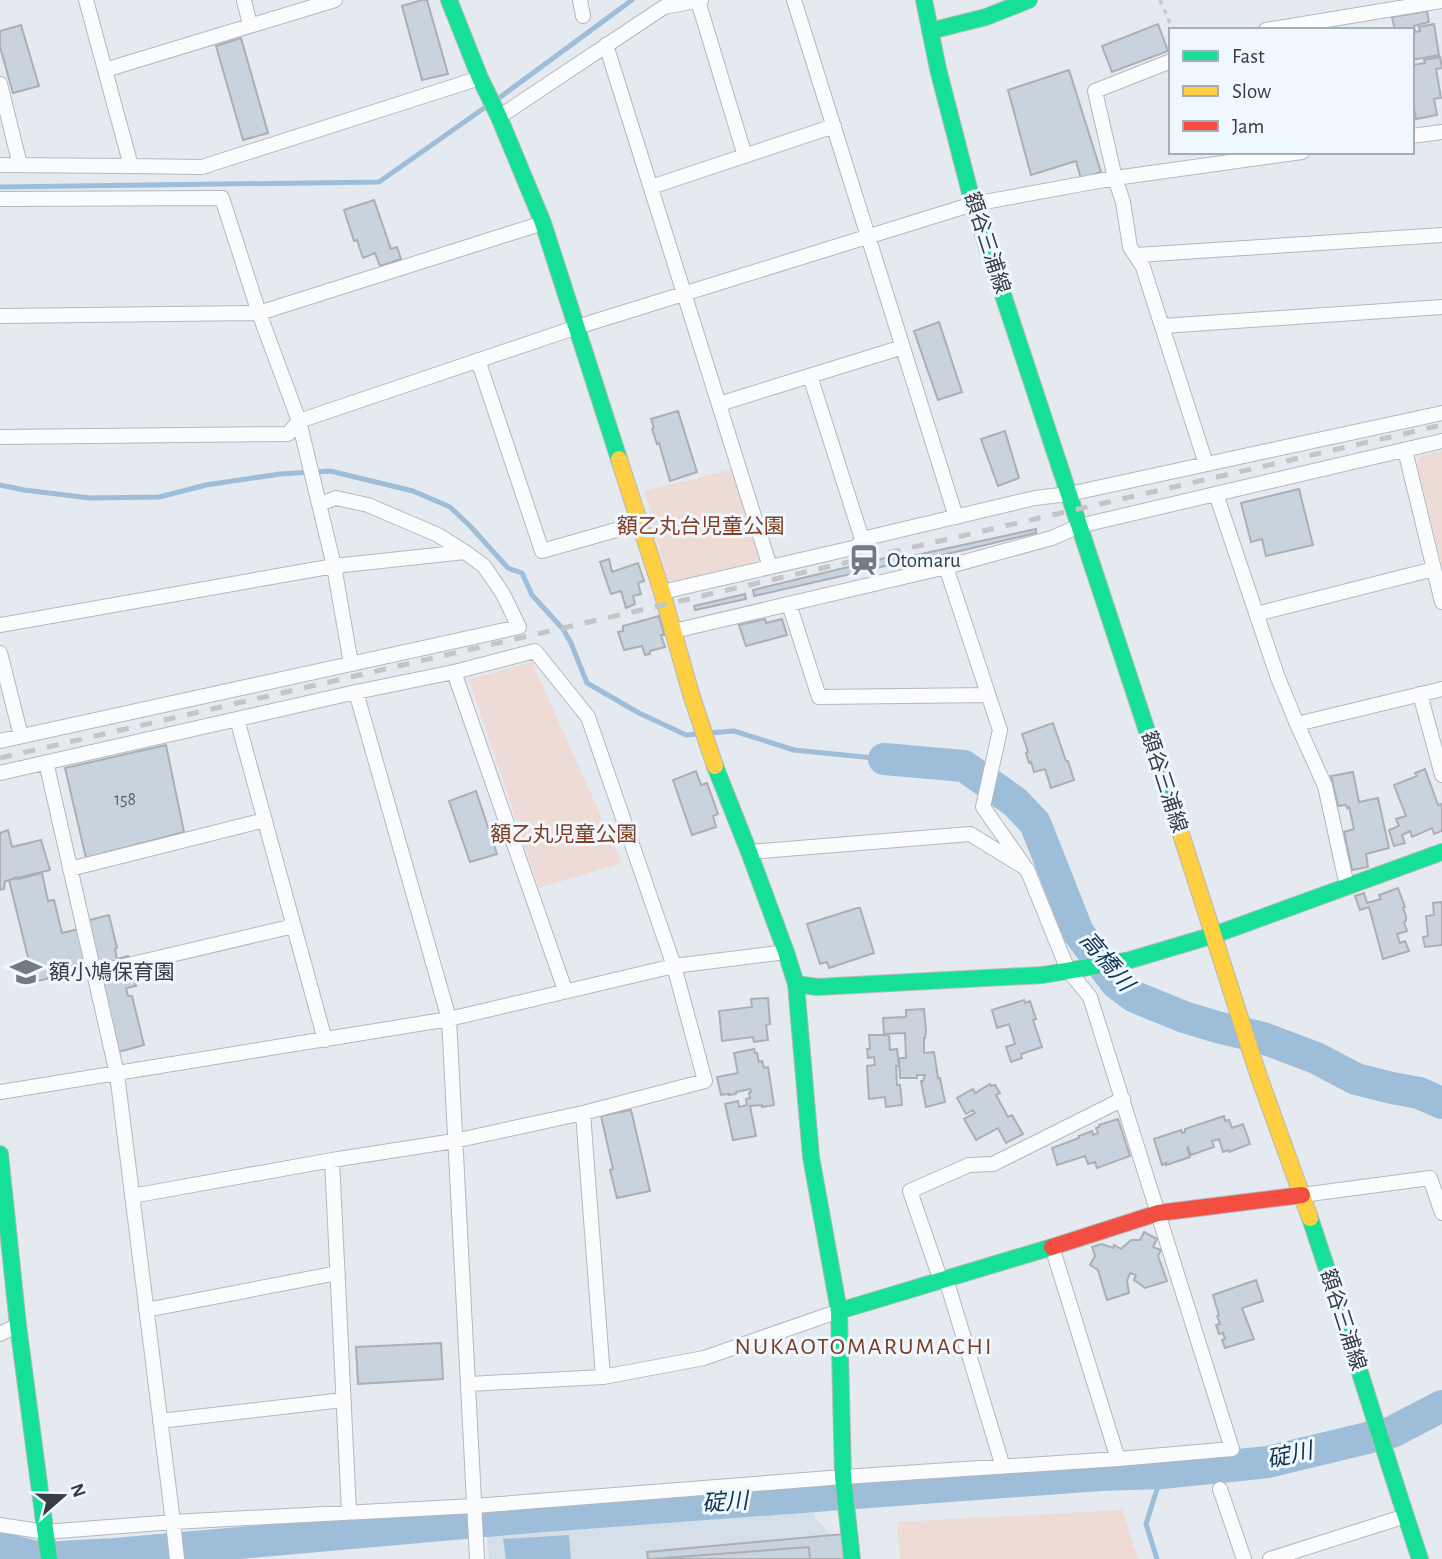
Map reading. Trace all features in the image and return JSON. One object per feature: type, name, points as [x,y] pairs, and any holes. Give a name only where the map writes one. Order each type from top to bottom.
[{"type":"street","points":[[86,0],[131,166]]},
{"type":"street","points":[[244,0],[250,25]]},
{"type":"street","points":[[105,70],[335,0]]},
{"type":"street","points":[[449,0],[542,223],[641,523],[713,762],[749,852],[796,984],[811,1157],[839,1311],[844,1489],[852,1559]]},
{"type":"street","points":[[580,0],[583,16]]},
{"type":"street","points":[[494,107],[606,46],[664,7],[700,0],[745,156]]},
{"type":"street","points":[[794,0],[956,517]]},
{"type":"street","name":"額谷三浦線","points":[[924,0],[938,69],[973,204],[1258,1074],[1340,1308],[1420,1559]]},
{"type":"street","points":[[930,31],[986,17],[1029,0]]},
{"type":"street","points":[[1291,28],[1342,24],[1442,1]]},
{"type":"street","points":[[606,46],[770,567]]},
{"type":"street","points":[[1169,62],[1095,91],[1123,202],[1130,247],[1143,267],[1206,464]]},
{"type":"street","points":[[0,165],[202,167],[480,78]]},
{"type":"street","points":[[0,84],[20,165]]},
{"type":"street","points":[[651,187],[834,126]]},
{"type":"street","points":[[1414,136],[1442,132]]},
{"type":"street","points":[[0,437],[288,434],[299,421],[478,360],[973,204],[1259,155]]},
{"type":"street","points":[[0,199],[222,198],[259,313],[299,421],[334,566],[351,664]]},
{"type":"street","points":[[0,316],[259,313],[542,223]]},
{"type":"street","points":[[1137,256],[1442,235]]},
{"type":"street","points":[[1163,326],[1442,307]]},
{"type":"street","points":[[719,404],[903,347]]},
{"type":"street","points":[[478,360],[542,551],[641,523]]},
{"type":"street","points":[[810,376],[862,539]]},
{"type":"street","points":[[662,592],[857,547],[862,539],[1035,498],[1069,494],[1442,413]]},
{"type":"street","points":[[674,631],[946,567],[1052,538],[1079,526],[1442,442]]},
{"type":"street","points":[[1405,450],[1442,602]]},
{"type":"street","points":[[1216,494],[1278,678],[1325,786],[1347,887]]},
{"type":"street","points":[[0,741],[519,627],[503,594],[484,566],[465,552],[438,535],[368,505],[336,498],[318,500]]},
{"type":"street","points":[[0,625],[334,566],[465,552]]},
{"type":"street","points":[[0,1525],[47,1546],[174,1529],[349,1512],[474,1511],[844,1489],[1003,1467],[1232,1449],[1090,997],[1027,869],[983,807],[1000,730],[946,567]]},
{"type":"street","points":[[1256,614],[1434,569]]},
{"type":"street","points":[[789,604],[819,697],[988,695]]},
{"type":"street","points":[[0,773],[454,672],[535,651],[588,717],[674,966],[705,1081],[583,1113],[454,1141],[132,1196]]},
{"type":"street","points":[[0,653],[21,736]]},
{"type":"street","points":[[454,672],[565,990]]},
{"type":"street","points":[[1297,724],[1442,689]]},
{"type":"street","points":[[356,692],[449,1019],[477,1559]]},
{"type":"street","points":[[1420,694],[1442,775]]},
{"type":"street","points":[[237,719],[324,1040]]},
{"type":"street","points":[[46,762],[117,1074],[176,1556]]},
{"type":"street","points":[[70,869],[265,820]]},
{"type":"street","points":[[749,852],[970,834],[1027,869]]},
{"type":"street","points":[[796,984],[817,987],[1043,975],[1130,960],[1214,935],[1442,852]]},
{"type":"street","points":[[94,973],[294,926]]},
{"type":"street","points":[[0,1092],[449,1019],[674,966],[786,952]]},
{"type":"street","points":[[1003,1467],[944,1280],[910,1191],[970,1165],[993,1164],[1123,1099]]},
{"type":"street","points":[[583,1113],[603,1377]]},
{"type":"street","points":[[0,1154],[47,1546]]},
{"type":"street","points":[[332,1160],[349,1512]]},
{"type":"street","points":[[469,1384],[603,1377],[704,1358],[839,1311],[1158,1213],[1436,1176],[1442,1213]]},
{"type":"street","points":[[1052,1247],[1118,1460]]},
{"type":"street","points":[[146,1310],[338,1273]]},
{"type":"street","points":[[0,1334],[19,1325]]},
{"type":"street","points":[[160,1422],[343,1400]]},
{"type":"street","points":[[1220,1489],[1244,1559]]},
{"type":"street","points":[[1270,1559],[1406,1516]]},
{"type":"path","points":[[1160,0],[1172,28]]},
{"type":"shaded area","points":[[814,1504],[815,1517],[833,1538],[835,1559],[489,1559],[486,1530]]},
{"type":"green space","points":[[1442,451],[1442,566],[1417,464],[1421,456]]},
{"type":"green space","name":"額乙丸台児童公園","points":[[733,469],[760,564],[669,584],[644,491]]},
{"type":"green space","name":"額乙丸児童公園","points":[[532,662],[622,863],[539,888],[469,679]]},
{"type":"green space","points":[[1122,1510],[1138,1559],[900,1559],[897,1522]]},
{"type":"water","points":[[569,1535],[571,1559],[506,1559],[503,1539]]},
{"type":"building","points":[[427,0],[448,74],[422,80],[402,6]]},
{"type":"building","points":[[1427,11],[1429,22],[1414,26],[1415,32],[1420,31],[1419,27],[1434,24],[1439,55],[1414,60],[1414,28],[1395,28],[1392,17]]},
{"type":"building","points":[[1158,24],[1168,51],[1112,72],[1102,46]]},
{"type":"building","points":[[21,25],[39,86],[13,93],[0,47],[0,31]]},
{"type":"building","points":[[241,38],[268,133],[243,140],[216,46]]},
{"type":"building","points":[[1440,57],[1442,68],[1436,69],[1441,98],[1434,99],[1437,115],[1416,119],[1414,65],[1425,63],[1424,60]]},
{"type":"building","points":[[1069,70],[1101,172],[1081,179],[1076,161],[1031,175],[1008,90]]},
{"type":"building","points":[[374,200],[391,249],[397,247],[401,259],[380,266],[375,253],[363,258],[357,240],[354,241],[344,210]]},
{"type":"building","points":[[939,322],[962,392],[938,400],[914,331]]},
{"type":"building","points":[[678,411],[697,472],[670,481],[651,419]]},
{"type":"building","points":[[1005,431],[1019,478],[998,486],[981,439]]},
{"type":"building","points":[[1299,489],[1313,545],[1266,556],[1262,539],[1251,542],[1241,503]]},
{"type":"building","points":[[1036,529],[1036,533],[909,563],[907,557]]},
{"type":"building","points":[[902,554],[903,562],[754,596],[753,590]]},
{"type":"building","points":[[609,559],[612,572],[638,563],[644,581],[638,583],[641,594],[633,596],[635,604],[626,608],[621,591],[611,594],[600,562]]},
{"type":"building","points":[[745,594],[746,599],[695,610],[694,606]]},
{"type":"building","points":[[659,616],[665,647],[645,655],[642,646],[624,650],[618,632],[623,631],[623,626]]},
{"type":"building","points":[[765,619],[766,623],[782,619],[787,635],[746,646],[739,625]]},
{"type":"building","points":[[1053,723],[1074,780],[1051,788],[1045,769],[1034,772],[1031,762],[1029,763],[1022,734]]},
{"type":"building","points":[[166,745],[184,832],[86,858],[65,768]]},
{"type":"building","points":[[1425,769],[1438,805],[1441,804],[1442,807],[1442,831],[1434,834],[1432,828],[1412,837],[1410,831],[1402,835],[1405,843],[1394,846],[1389,830],[1399,826],[1396,819],[1406,816],[1394,785],[1417,776],[1415,773]]},
{"type":"building","points":[[696,771],[701,785],[707,783],[718,814],[713,816],[716,827],[692,835],[673,780]]},
{"type":"building","points":[[1353,772],[1359,802],[1378,798],[1389,848],[1366,854],[1368,867],[1352,870],[1344,832],[1354,829],[1349,807],[1338,806],[1331,776]]},
{"type":"building","points":[[476,791],[497,854],[470,862],[449,801]]},
{"type":"building","points":[[8,830],[12,847],[41,840],[50,870],[5,881],[4,889],[0,890],[0,833]]},
{"type":"building","points":[[42,873],[48,901],[54,900],[62,933],[87,927],[86,921],[109,915],[117,959],[128,956],[136,986],[126,988],[128,996],[132,996],[144,1045],[111,1054],[89,962],[69,966],[71,973],[60,976],[58,980],[54,977],[34,982],[9,880]]},
{"type":"building","points":[[1398,888],[1405,907],[1404,922],[1407,931],[1397,934],[1400,943],[1405,941],[1409,951],[1383,959],[1369,907],[1360,910],[1355,896],[1364,893],[1367,903],[1381,899],[1379,895]]},
{"type":"building","points":[[1442,902],[1442,945],[1425,947],[1423,937],[1428,936],[1426,916],[1434,915],[1433,903]]},
{"type":"building","points":[[860,908],[874,953],[829,968],[827,962],[820,964],[807,924]]},
{"type":"building","points":[[768,998],[768,1040],[754,1042],[753,1037],[722,1041],[719,1011],[752,1007],[751,999]]},
{"type":"building","points":[[1024,1000],[1025,1003],[1030,1001],[1042,1047],[1021,1054],[1022,1058],[1011,1062],[1006,1047],[1015,1044],[1009,1024],[997,1028],[992,1010]]},
{"type":"building","points":[[924,1009],[924,1053],[934,1052],[945,1102],[926,1107],[921,1081],[925,1075],[900,1078],[899,1058],[906,1058],[905,1033],[884,1034],[883,1018],[906,1017],[906,1010]]},
{"type":"building","points":[[869,1035],[889,1035],[890,1050],[897,1049],[897,1085],[900,1085],[902,1105],[886,1107],[885,1097],[869,1099],[867,1066],[875,1065],[874,1057],[868,1058]]},
{"type":"building","points":[[754,1049],[759,1062],[762,1061],[764,1068],[768,1067],[774,1105],[750,1106],[756,1136],[733,1140],[725,1104],[738,1101],[739,1107],[747,1105],[746,1099],[750,1098],[751,1092],[750,1089],[721,1095],[717,1077],[738,1073],[734,1053]]},
{"type":"building","points":[[990,1084],[995,1085],[1000,1093],[996,1095],[1008,1117],[1012,1115],[1023,1134],[1006,1143],[998,1128],[976,1140],[964,1119],[975,1113],[973,1110],[966,1114],[957,1098],[973,1089],[975,1093]]},
{"type":"building","points":[[631,1110],[650,1191],[617,1198],[601,1116]]},
{"type":"building","points":[[1224,1116],[1232,1128],[1243,1124],[1250,1144],[1223,1152],[1219,1139],[1212,1141],[1214,1147],[1191,1155],[1188,1147],[1190,1157],[1162,1165],[1154,1139],[1181,1130],[1182,1133],[1185,1129]]},
{"type":"building","points":[[1118,1119],[1130,1156],[1097,1168],[1095,1162],[1088,1164],[1085,1156],[1057,1165],[1052,1148],[1092,1131],[1093,1135],[1098,1133],[1096,1128],[1099,1125]]},
{"type":"building","points":[[1144,1232],[1157,1239],[1153,1247],[1161,1250],[1158,1256],[1167,1281],[1145,1288],[1134,1280],[1136,1275],[1130,1273],[1127,1281],[1129,1293],[1107,1300],[1098,1270],[1090,1265],[1095,1256],[1092,1247],[1102,1244],[1121,1249],[1131,1240],[1140,1240]]},
{"type":"building","points":[[1144,1232],[1157,1239],[1153,1247],[1161,1250],[1158,1256],[1167,1281],[1145,1288],[1134,1280],[1136,1275],[1130,1273],[1127,1281],[1129,1293],[1107,1300],[1098,1270],[1090,1265],[1095,1256],[1092,1247],[1102,1244],[1121,1249],[1131,1240],[1140,1240]]},
{"type":"building","points":[[1256,1280],[1263,1301],[1242,1308],[1254,1339],[1225,1348],[1223,1333],[1219,1334],[1216,1325],[1220,1324],[1213,1295]]},
{"type":"building","points":[[441,1343],[443,1379],[358,1384],[356,1347]]},
{"type":"building","points":[[441,1343],[443,1379],[358,1384],[356,1347]]},
{"type":"building","points":[[855,1533],[857,1559],[648,1559],[647,1552]]},
{"type":"building","points":[[809,1547],[810,1559],[652,1559]]},
{"type":"waterway","points":[[495,101],[632,0]]},
{"type":"waterway","points":[[0,187],[379,182],[487,106]]},
{"type":"waterway","points":[[0,485],[90,498],[159,497],[206,485],[280,474],[330,471],[413,491],[450,507],[508,568],[522,573],[532,595],[563,629],[587,683],[639,713],[686,735],[698,734]]},
{"type":"waterway","points":[[708,733],[734,731],[794,750],[884,759]]},
{"type":"waterway","name":"高橋川","points":[[884,759],[964,766],[1015,802],[1035,823],[1078,932],[1116,983],[1135,997],[1184,1017],[1263,1038],[1316,1058],[1356,1079],[1419,1093],[1442,1103]]},
{"type":"waterway","name":"碇川","points":[[0,1548],[42,1558],[115,1554],[543,1516],[1100,1475],[1162,1473],[1268,1462],[1392,1432],[1442,1406]]},
{"type":"waterway","points":[[1157,1559],[1146,1524],[1162,1473]]},
{"type":"railway","points":[[0,758],[1442,425]]},
{"type":"traffic: fast","points":[[449,0],[543,223],[619,459]]},
{"type":"traffic: fast","points":[[924,0],[938,69],[973,204],[1180,831]]},
{"type":"traffic: fast","points":[[930,31],[986,17],[1029,0]]},
{"type":"traffic: fast","points":[[715,766],[796,984],[811,1157],[839,1311],[1052,1247]]},
{"type":"traffic: fast","points":[[796,984],[817,987],[1043,975],[1130,960],[1214,935],[1442,852]]},
{"type":"traffic: fast","points":[[0,1154],[18,1325],[49,1559]]},
{"type":"traffic: fast","points":[[1310,1218],[1420,1559]]},
{"type":"traffic: fast","points":[[839,1311],[843,1477],[852,1559]]},
{"type":"traffic: slow","points":[[619,459],[715,766]]},
{"type":"traffic: slow","points":[[1180,831],[1258,1074],[1310,1218]]},
{"type":"traffic: jam","points":[[1052,1247],[1158,1213],[1302,1195]]},
{"type":"place","name":"Otomaru","points":[[864,560]]},
{"type":"place","name":"額小鳩保育園","points":[[26,972]]},
{"type":"district","name":"NUKAOTOMARUMACHI","points":[[864,1347]]}]
